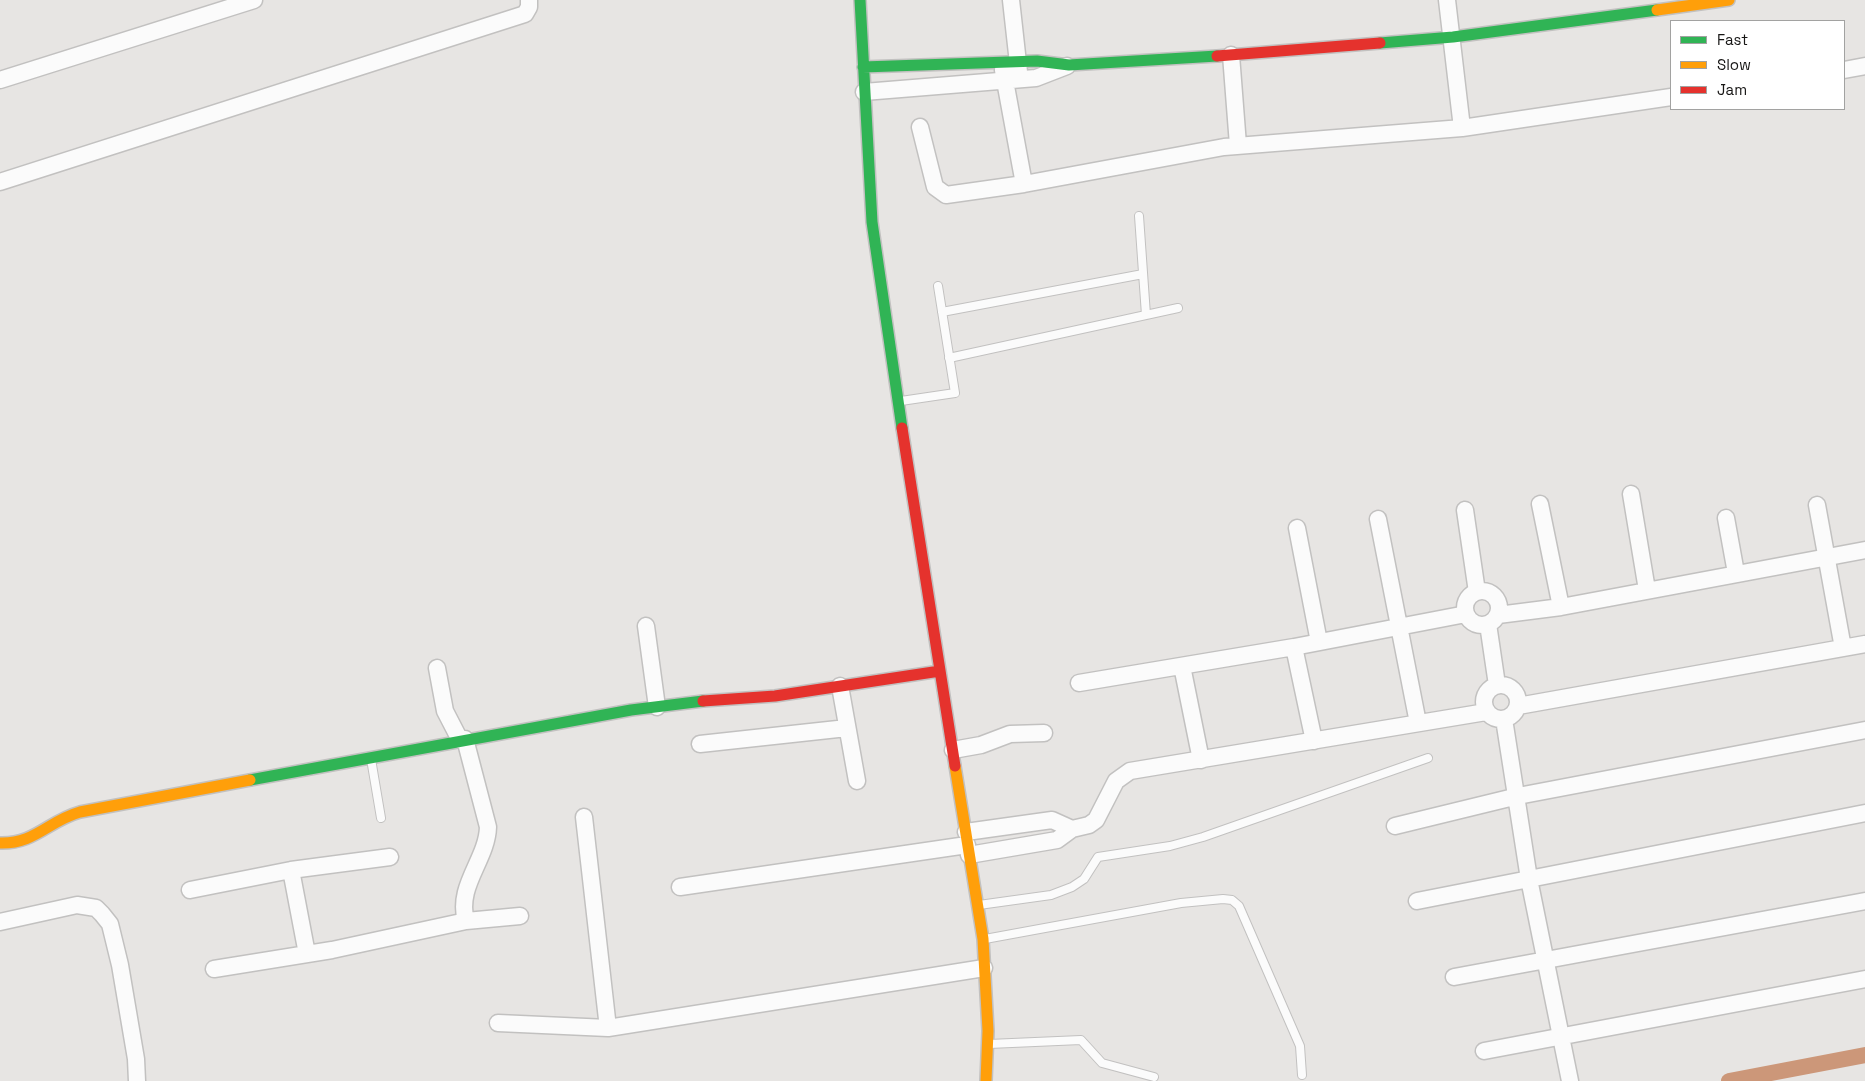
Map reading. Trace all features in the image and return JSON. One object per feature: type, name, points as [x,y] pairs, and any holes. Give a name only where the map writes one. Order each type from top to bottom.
[{"type":"street","points":[[0,80],[254,0]]},
{"type":"street","points":[[0,182],[525,14],[529,8],[529,0]]},
{"type":"street","points":[[860,0],[872,222],[983,939],[987,1044],[986,1081]]},
{"type":"street","points":[[1011,0],[1009,62],[1024,184]]},
{"type":"street","points":[[1447,0],[1453,38],[1462,128]]},
{"type":"street","points":[[863,68],[1037,61],[1069,65],[1453,38],[1729,0]]},
{"type":"street","points":[[1231,55],[1238,145]]},
{"type":"street","points":[[917,65],[920,87]]},
{"type":"street","points":[[864,92],[1036,78],[1069,65]]},
{"type":"street","points":[[1845,70],[1865,66]]},
{"type":"street","points":[[920,127],[935,187],[946,195],[1024,184],[1238,145],[1462,128],[1670,96]]},
{"type":"street","points":[[1631,494],[1648,590]]},
{"type":"street","points":[[1540,504],[1561,606]]},
{"type":"street","points":[[1817,505],[1843,648]]},
{"type":"street","points":[[1465,510],[1477,592]]},
{"type":"street","points":[[1726,518],[1736,573]]},
{"type":"street","points":[[1378,520],[1418,723]]},
{"type":"street","points":[[1297,528],[1319,642]]},
{"type":"street","points":[[1497,686],[1493,619],[1499,608],[1496,598],[1488,592],[1477,592],[1466,603],[1466,614],[1477,625],[1493,619],[1865,550]]},
{"type":"street","points":[[1079,683],[1294,647],[1466,614]]},
{"type":"street","points":[[646,626],[657,707]]},
{"type":"street","points":[[1518,706],[1865,644]]},
{"type":"street","points":[[1294,647],[1314,741]]},
{"type":"street","points":[[1182,666],[1201,760]]},
{"type":"street","points":[[437,668],[446,711],[462,740],[488,827],[487,839],[476,862],[464,896],[466,921]]},
{"type":"street","points":[[0,843],[14,844],[32,839],[62,817],[80,812],[462,740],[657,707],[712,700],[775,696],[940,671]]},
{"type":"street","points":[[1504,685],[1515,692],[1518,706],[1515,712],[1504,720],[1491,717],[1486,712],[1484,699],[1486,693],[1497,686],[1504,685]]},
{"type":"street","points":[[840,686],[857,782]]},
{"type":"street","points":[[680,887],[967,844],[1057,840],[1072,829],[1089,825],[1096,820],[1116,781],[1122,775],[1140,769],[1486,712]]},
{"type":"street","points":[[1504,720],[1518,796],[1529,879],[1570,1081]]},
{"type":"street","points":[[700,744],[847,728]]},
{"type":"street","points":[[1395,826],[1518,796],[1865,730]]},
{"type":"street","points":[[953,750],[981,745],[1010,734],[1044,733]]},
{"type":"street","points":[[1417,901],[1865,813]]},
{"type":"street","points":[[584,817],[608,1028]]},
{"type":"street","points":[[967,844],[1052,820],[1072,829]]},
{"type":"street","points":[[190,890],[291,870],[390,857]]},
{"type":"street","points":[[291,870],[307,954]]},
{"type":"street","points":[[1454,977],[1865,901]]},
{"type":"street","points":[[0,922],[77,905],[96,908],[102,914],[110,924],[120,965],[136,1059],[137,1081]]},
{"type":"street","points":[[214,970],[307,954],[466,921],[520,916]]},
{"type":"street","points":[[498,1023],[608,1028],[984,968]]},
{"type":"street","points":[[1484,1051],[1561,1035],[1865,980]]},
{"type":"lane","points":[[1139,216],[1146,315]]},
{"type":"lane","points":[[942,312],[1143,274]]},
{"type":"lane","points":[[899,402],[955,393],[938,286]]},
{"type":"lane","points":[[949,358],[1178,308]]},
{"type":"lane","points":[[371,757],[381,818]]},
{"type":"lane","points":[[977,905],[1052,895],[1080,883],[1094,861],[1103,856],[1170,846],[1204,837],[1428,758]]},
{"type":"lane","points":[[983,939],[1181,903],[1215,898],[1232,900],[1239,906],[1300,1046],[1302,1075]]},
{"type":"lane","points":[[987,1044],[1081,1040],[1102,1063],[1154,1077]]},
{"type":"waterway","points":[[1729,1081],[1865,1055]]},
{"type":"traffic: fast","points":[[860,0],[872,222],[902,428]]},
{"type":"traffic: fast","points":[[1380,43],[1453,37],[1657,10]]},
{"type":"traffic: fast","points":[[863,67],[1037,61],[1069,65],[1217,56]]},
{"type":"traffic: fast","points":[[250,780],[631,710],[703,701]]},
{"type":"traffic: slow","points":[[1657,10],[1729,0]]},
{"type":"traffic: slow","points":[[955,766],[983,939],[988,1031],[986,1081]]},
{"type":"traffic: slow","points":[[0,843],[23,840],[80,812],[250,780]]},
{"type":"traffic: jam","points":[[1217,56],[1380,43]]},
{"type":"traffic: jam","points":[[902,428],[955,766]]},
{"type":"traffic: jam","points":[[703,701],[775,696],[940,671]]}]
